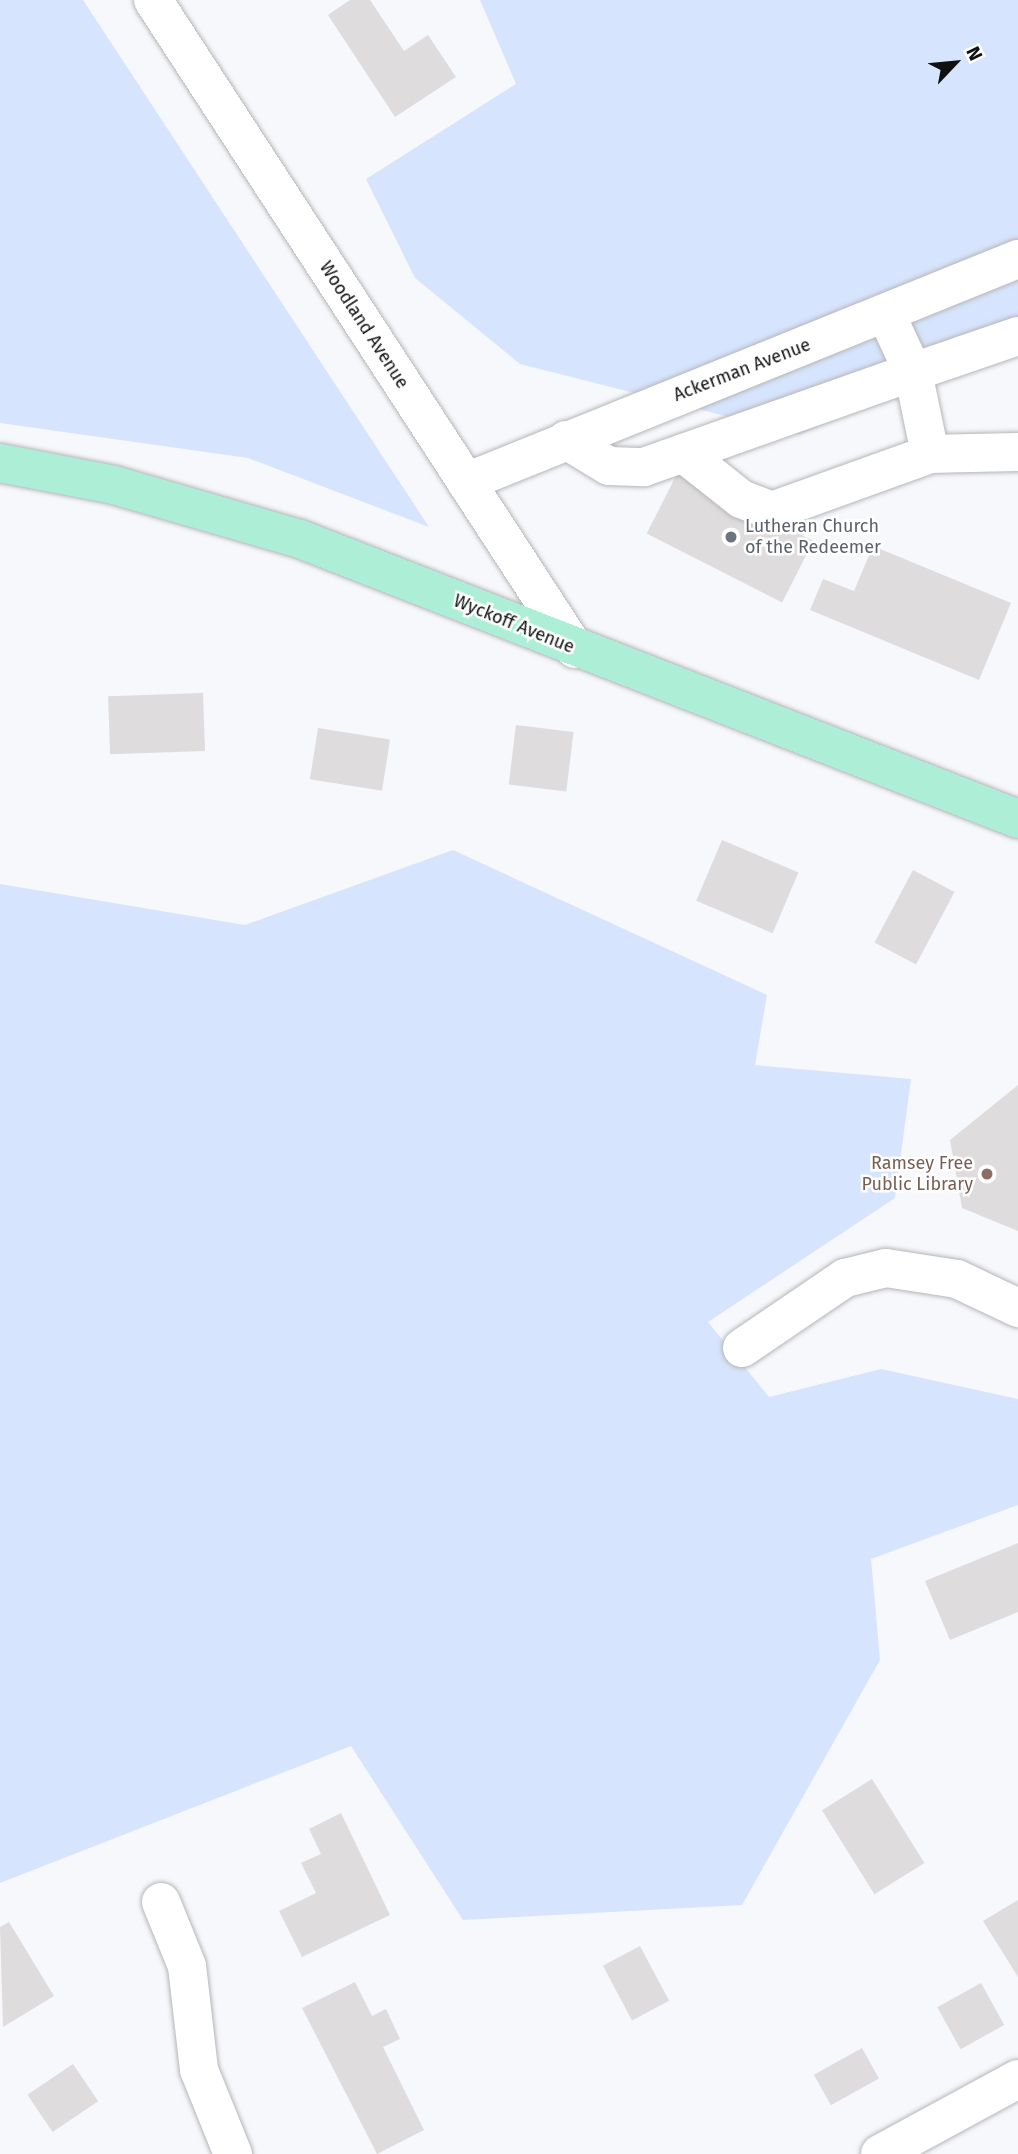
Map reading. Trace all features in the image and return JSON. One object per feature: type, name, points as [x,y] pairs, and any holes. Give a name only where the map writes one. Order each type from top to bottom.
[{"type":"main road","name":"Wyckoff Avenue","points":[[0,463],[114,485],[254,523],[1018,819]]},
{"type":"street","name":"Woodland Avenue","points":[[153,0],[575,649]]},
{"type":"street","name":"Ackerman Avenue","points":[[466,482],[1018,259]]},
{"type":"street","points":[[886,314],[913,372],[930,454]]},
{"type":"street","points":[[566,440],[609,466],[643,467],[1018,337]]},
{"type":"street","points":[[683,453],[741,499],[772,512],[930,454],[1018,452]]},
{"type":"street","points":[[742,1348],[845,1278],[886,1268],[957,1279],[1018,1308]]},
{"type":"street","points":[[161,1902],[187,1966],[199,2070],[233,2154]]},
{"type":"street","points":[[880,2154],[1018,2079]]},
{"type":"shaded area","points":[[0,0],[83,0],[429,527],[248,458],[0,423]]},
{"type":"shaded area","points":[[480,0],[1018,0],[1018,335],[800,435],[520,364],[415,278],[366,179],[516,84]]},
{"type":"shaded area","points":[[453,850],[767,995],[755,1065],[911,1079],[895,1198],[708,1322],[769,1397],[881,1369],[1018,1399],[1018,1505],[871,1559],[880,1660],[742,1905],[463,1920],[351,1746],[0,1883],[0,884],[245,925]]},
{"type":"building","points":[[350,0],[370,0],[404,51],[428,35],[456,77],[395,117],[328,15]]},
{"type":"building","name":"Lutheran Church of the Redeemer","points":[[678,472],[813,541],[782,602],[647,533]]},
{"type":"building","points":[[873,546],[1011,603],[979,680],[810,610],[823,579],[854,591]]},
{"type":"building","points":[[203,693],[205,751],[110,754],[108,696]]},
{"type":"building","points":[[516,725],[574,732],[566,792],[509,785]]},
{"type":"building","points":[[318,728],[390,739],[382,791],[310,779]]},
{"type":"building","points":[[722,840],[798,872],[773,933],[696,901]]},
{"type":"building","points":[[913,870],[954,892],[916,964],[875,942]]},
{"type":"building","name":"Ramsey Free Public Library","points":[[1018,1085],[1018,1231],[962,1208],[950,1140]]},
{"type":"building","points":[[1018,1543],[1018,1612],[950,1640],[925,1581]]},
{"type":"building","points":[[872,1779],[924,1863],[874,1894],[822,1810]]},
{"type":"building","points":[[341,1813],[390,1915],[302,1957],[279,1911],[316,1893],[301,1863],[321,1854],[309,1829]]},
{"type":"building","points":[[1018,1900],[1018,1977],[983,1921]]},
{"type":"building","points":[[9,1922],[54,1996],[3,2027],[0,1927]]},
{"type":"building","points":[[640,1946],[669,2001],[632,2020],[603,1966]]},
{"type":"building","points":[[355,1982],[372,2016],[386,2009],[400,2039],[383,2047],[424,2130],[377,2154],[302,2008]]},
{"type":"building","points":[[981,1983],[1004,2025],[961,2049],[937,2007]]},
{"type":"building","points":[[862,2048],[879,2079],[831,2105],[814,2075]]},
{"type":"building","points":[[73,2064],[98,2101],[53,2132],[27,2095]]},
{"type":"place","name":"Lutheran Church of the Redeemer","points":[[731,537]]},
{"type":"place","name":"Ramsey Free Public Library","points":[[987,1174]]}]
